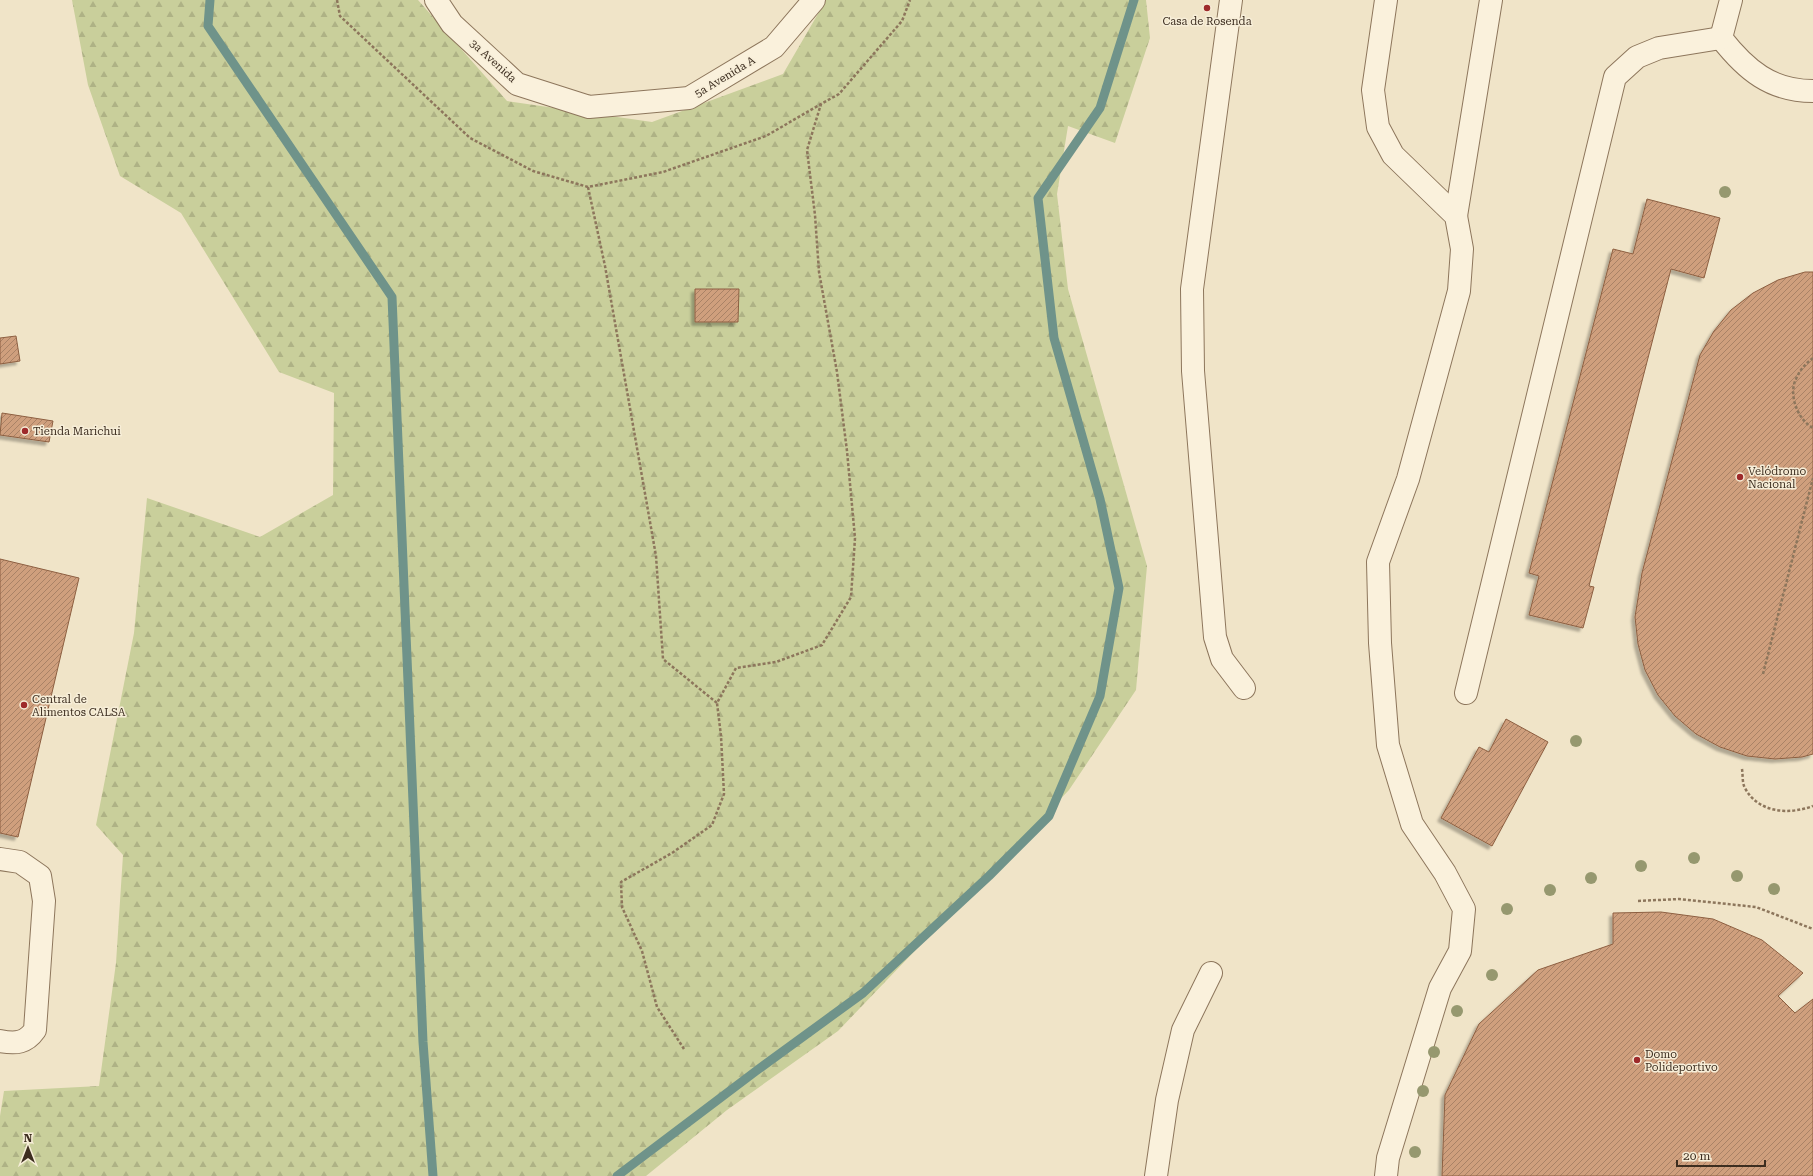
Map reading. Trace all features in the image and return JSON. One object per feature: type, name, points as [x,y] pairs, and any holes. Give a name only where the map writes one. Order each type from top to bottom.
[{"type":"street","name":"3a Avenida","points":[[436,0],[452,24],[517,84],[589,107]]},
{"type":"street","name":"5a Avenida A","points":[[589,107],[689,98],[774,47],[814,0]]},
{"type":"street","points":[[1231,0],[1192,289],[1193,371],[1215,637],[1222,659],[1244,688]]},
{"type":"street","points":[[1386,0],[1373,90],[1378,127],[1393,155],[1456,216]]},
{"type":"street","points":[[1386,1176],[1388,1158],[1440,988],[1460,951],[1464,908],[1445,873],[1412,824],[1388,744],[1380,643],[1378,562],[1408,479],[1459,291],[1462,249],[1456,216],[1491,0]]},
{"type":"street","points":[[1721,38],[1731,0]]},
{"type":"street","points":[[1721,38],[1738,59],[1766,81],[1796,91],[1813,91]]},
{"type":"street","points":[[1466,693],[1615,77],[1637,58],[1659,48],[1721,38]]},
{"type":"street","points":[[0,859],[20,862],[40,876],[44,901],[35,1030],[29,1038],[13,1043],[0,1041]]},
{"type":"street","points":[[1156,1176],[1167,1100],[1183,1030],[1211,973]]},
{"type":"path","points":[[684,1049],[657,1007],[642,951],[622,907],[621,882],[672,853],[712,825],[724,794],[717,703],[736,668],[776,662],[822,645],[851,597],[855,538],[847,451],[837,372],[819,272],[815,215],[807,150],[821,104]]},
{"type":"path","points":[[588,187],[605,266],[656,556],[663,659],[717,703]]},
{"type":"path","points":[[1813,358],[1803,366],[1795,381],[1794,398],[1798,414],[1813,428]]},
{"type":"path","points":[[1763,674],[1813,478]]},
{"type":"path","points":[[1742,769],[1744,787],[1758,805],[1782,812],[1813,806]]},
{"type":"path","points":[[1638,901],[1679,899],[1756,907],[1813,929]]},
{"type":"green space","points":[[72,0],[418,0],[507,101],[652,122],[783,74],[826,0],[1146,0],[1150,38],[1115,143],[1068,126],[1057,194],[1068,289],[1147,566],[1136,690],[1069,790],[838,1031],[727,1110],[646,1176],[0,1176],[0,1116],[4,1091],[99,1086],[116,963],[123,855],[96,825],[134,633],[147,498],[260,537],[333,495],[334,393],[279,372],[181,213],[120,176],[88,85]]},
{"type":"building","points":[[1647,199],[1720,218],[1704,278],[1671,269],[1589,586],[1594,587],[1583,628],[1529,615],[1539,576],[1529,573],[1613,249],[1633,254]]},
{"type":"building","name":"Velódromo Nacional","points":[[1805,272],[1813,272],[1813,754],[1802,757],[1775,759],[1747,756],[1720,747],[1696,734],[1675,716],[1658,695],[1645,670],[1638,644],[1635,617],[1642,573],[1700,355],[1714,331],[1731,310],[1753,293],[1778,280]]},
{"type":"building","points":[[695,289],[739,289],[738,322],[695,322]]},
{"type":"building","points":[[16,336],[20,361],[0,364],[0,338]]},
{"type":"building","name":"Tienda Marichui","points":[[2,413],[53,421],[49,442],[0,435]]},
{"type":"building","name":"Central de Alimentos CALSA","points":[[0,559],[79,578],[18,837],[0,833]]},
{"type":"building","points":[[1506,719],[1548,742],[1492,846],[1441,818],[1479,747],[1489,752]]},
{"type":"building","name":"Domo Polideportivo","points":[[1661,912],[1713,919],[1762,940],[1803,973],[1778,996],[1795,1013],[1813,999],[1813,1176],[1442,1176],[1445,1095],[1479,1024],[1538,970],[1613,944],[1613,913]]},
{"type":"waterway","points":[[210,0],[208,26],[392,297],[423,1042],[433,1176]]},
{"type":"waterway","points":[[617,1176],[756,1071],[863,993],[989,876],[1049,816],[1100,696],[1119,588],[1100,499],[1054,338],[1038,198],[1100,108],[1134,0]]},
{"type":"place","name":"Casa de Rosenda","points":[[1207,8]]},
{"type":"place","name":"Tienda Marichui","points":[[25,431]]},
{"type":"place","name":"Velódromo Nacional","points":[[1740,477]]},
{"type":"place","name":"Central de Alimentos CALSA","points":[[24,705]]},
{"type":"place","name":"Domo Polideportivo","points":[[1637,1060]]}]
